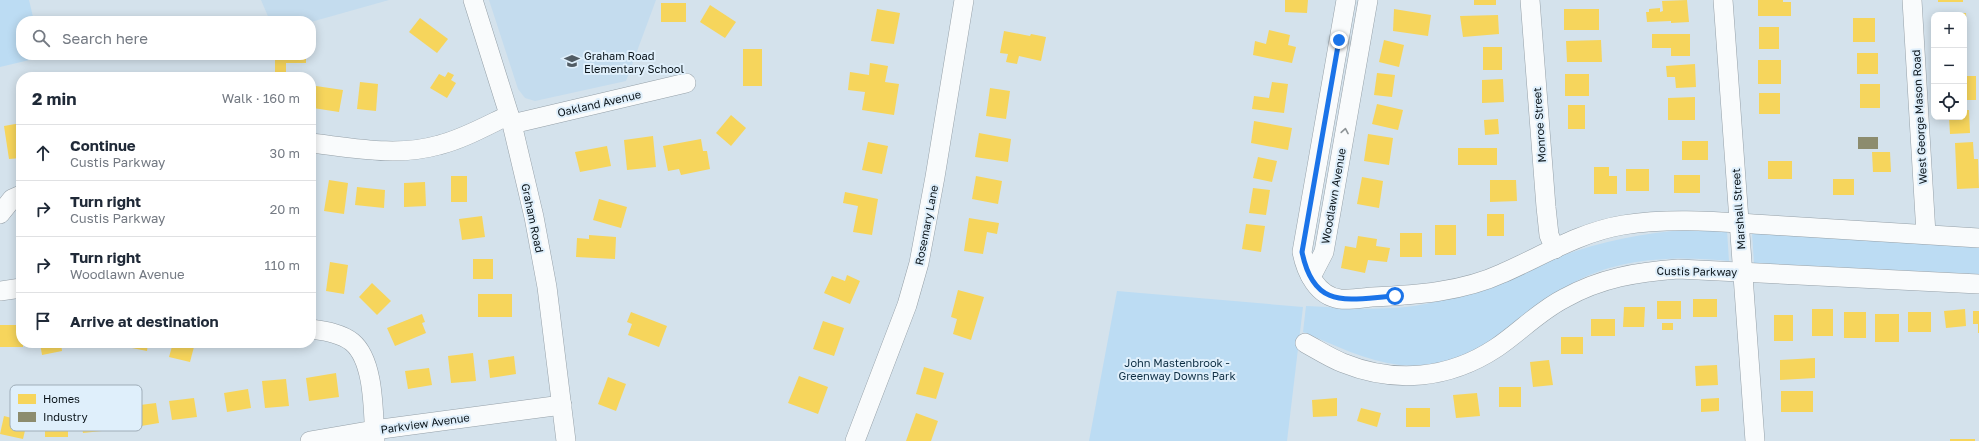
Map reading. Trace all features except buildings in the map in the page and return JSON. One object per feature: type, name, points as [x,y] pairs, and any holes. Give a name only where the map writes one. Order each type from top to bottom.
[{"type":"street","name":"Graham Road","points":[[473,0],[511,119],[534,217],[547,287],[566,441]]},
{"type":"street","name":"Rosemary Lane","points":[[855,441],[907,305],[919,263],[935,177],[964,0]]},
{"type":"street","name":"Woodlawn Avenue","points":[[1311,277],[1304,264],[1302,252],[1346,0]]},
{"type":"street","name":"Woodlawn Avenue","points":[[1311,277],[1324,252],[1368,0]]},
{"type":"street","name":"Monroe Street","points":[[1530,0],[1546,207],[1549,234],[1555,249]]},
{"type":"street","name":"Marshall Street","points":[[1723,0],[1755,441]]},
{"type":"street","name":"West George Mason Road","points":[[1912,0],[1926,234]]},
{"type":"street","name":"Oakland Avenue","points":[[316,144],[373,151],[398,152],[420,149],[458,139],[511,119],[686,83]]},
{"type":"street","points":[[0,214],[12,200],[16,198]]},
{"type":"street","points":[[1311,277],[1320,291],[1340,299],[1439,292],[1470,285],[1501,274],[1593,233],[1620,225],[1650,221],[1739,223],[1979,238]]},
{"type":"street","name":"Custis Parkway","points":[[1305,343],[1343,363],[1380,373],[1412,376],[1435,375],[1458,368],[1483,357],[1564,298],[1596,283],[1645,271],[1678,269],[1979,284]]},
{"type":"street","points":[[0,289],[16,288]]},
{"type":"street","name":"Parkview Avenue","points":[[316,330],[343,337],[361,351],[368,371],[374,435],[562,405]]},
{"type":"street","points":[[310,441],[374,435]]},
{"type":"shaded area","points":[[261,0],[389,0],[316,21],[316,16],[268,16]]},
{"type":"shaded area","name":"Graham Road Elementary School","points":[[489,0],[656,0],[626,81],[535,101],[525,98],[518,89]]},
{"type":"green space","points":[[0,0],[29,0],[33,16],[16,16],[16,60],[29,60],[0,67]]},
{"type":"green space","points":[[1727,230],[1729,261],[1710,259],[1650,260],[1612,267],[1575,282],[1555,294],[1519,323],[1489,344],[1452,359],[1426,365],[1400,365],[1387,363],[1350,352],[1303,332],[1306,306],[1399,308],[1430,303],[1475,290],[1581,249],[1615,240],[1668,231]]},
{"type":"green space","points":[[1752,233],[1979,245],[1979,274],[1754,263]]},
{"type":"green space","name":"John Mastenbrook - Greenway Downs Park","points":[[1117,291],[1303,307],[1287,441],[1089,441]]},
{"type":"place","name":"Graham Road Elementary School","points":[[572,61]]},
{"type":"route","points":[[1339,40],[1302,252],[1304,264],[1320,291],[1330,296],[1340,299],[1395,296]]}]
